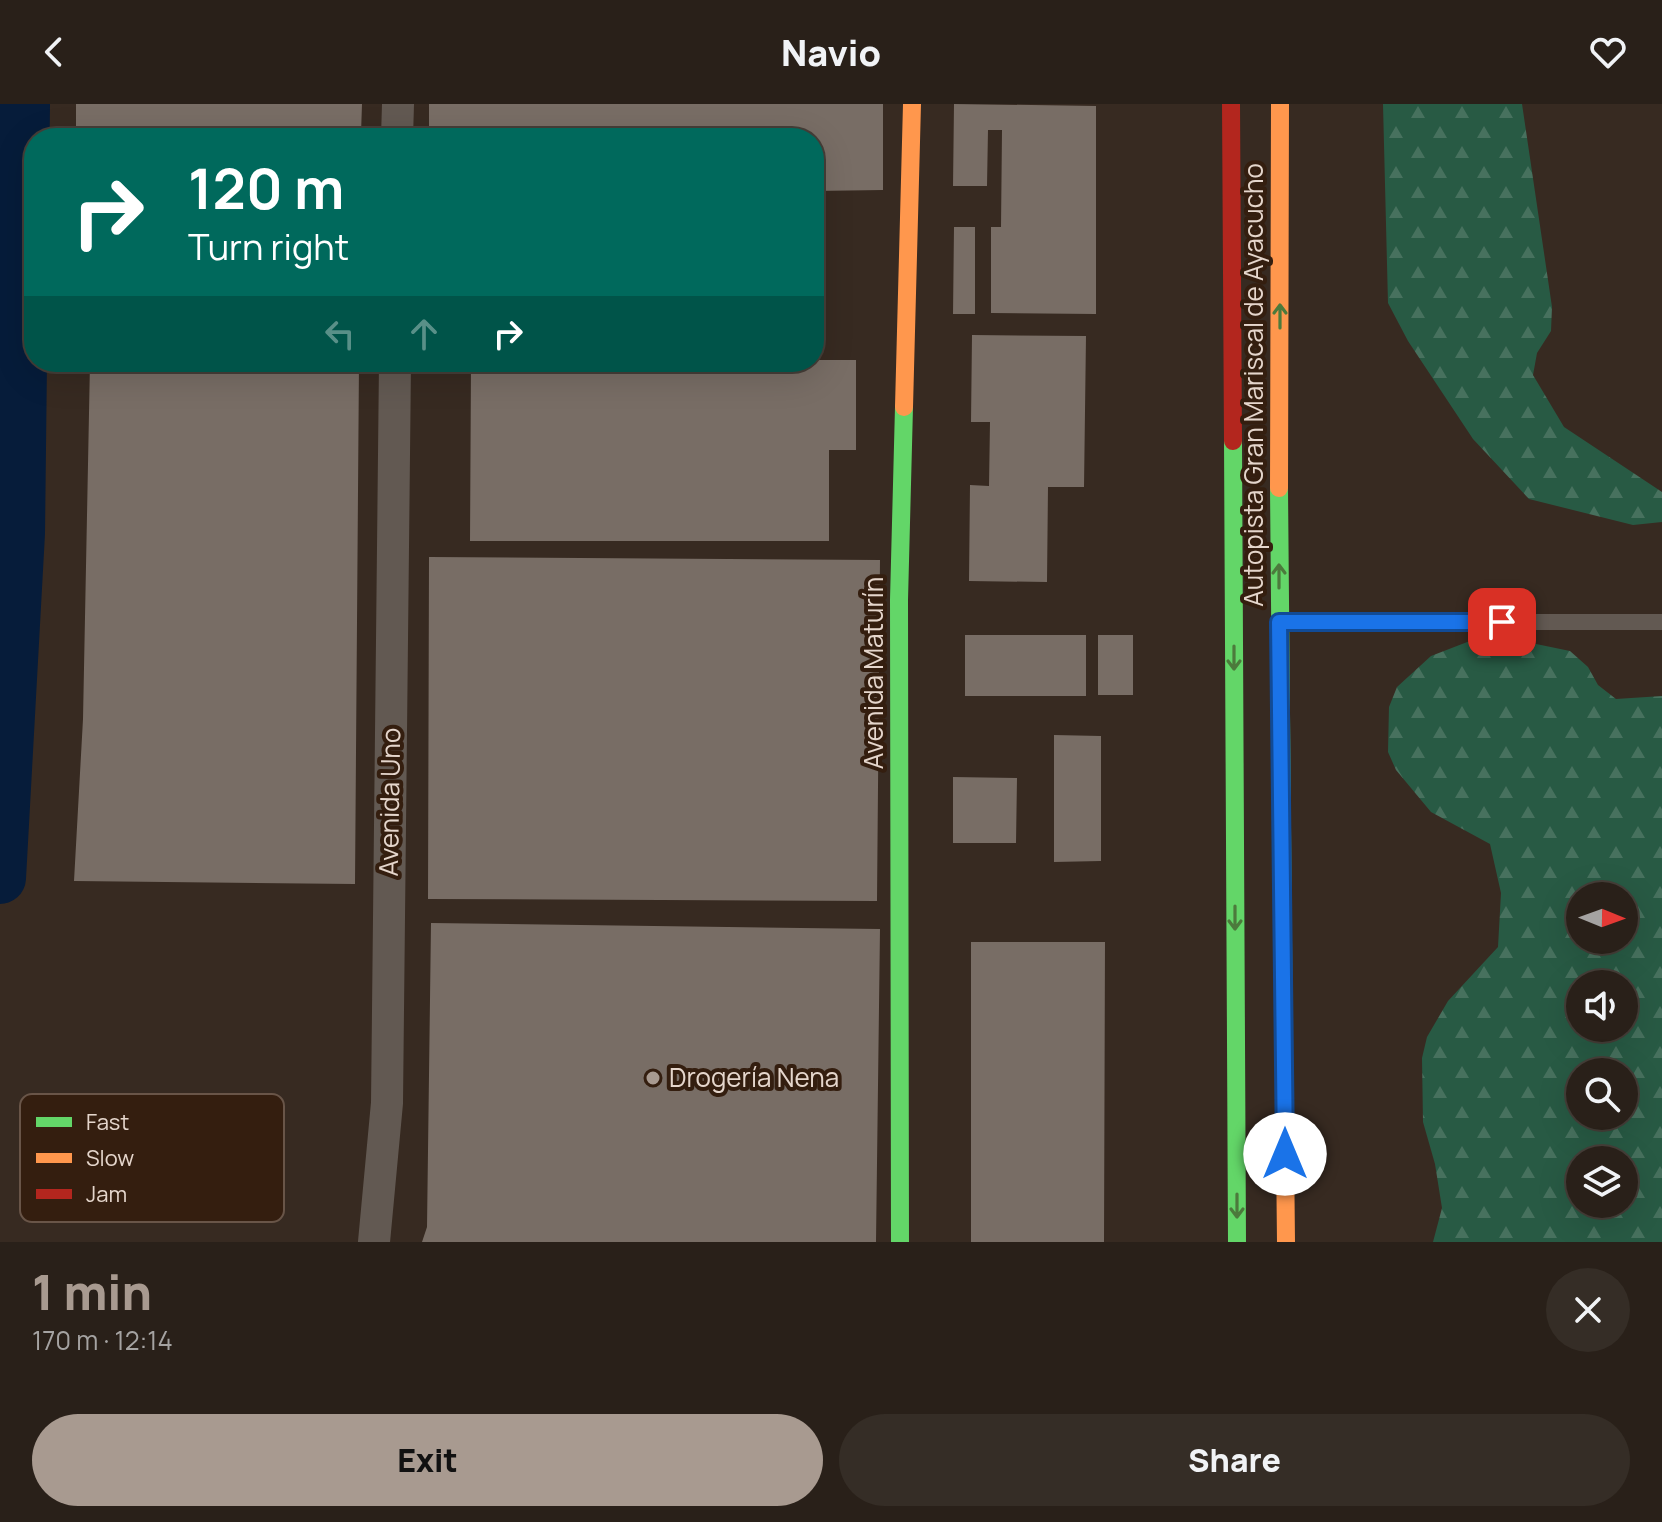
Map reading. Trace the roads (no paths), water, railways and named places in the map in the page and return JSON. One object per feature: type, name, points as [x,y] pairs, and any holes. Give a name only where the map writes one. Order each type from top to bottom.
[{"type":"main road","name":"Avenida Maturín","points":[[900,1242],[899,600],[912,104]]},
{"type":"main road","name":"Autopista Gran Mariscal de Ayacucho","points":[[1231,104],[1237,1242]]},
{"type":"main road","name":"Autopista Gran Mariscal de Ayacucho","points":[[1280,104],[1279,622],[1286,1242]]},
{"type":"street","points":[[397,128],[398,104]]},
{"type":"street","name":"Avenida Uno","points":[[374,1242],[387,1103],[395,372]]},
{"type":"lane","points":[[1279,622],[1662,622]]},
{"type":"waterway","points":[[0,878],[19,533],[24,104]]},
{"type":"place","name":"Drogería Nena","points":[[653,1078]]}]
